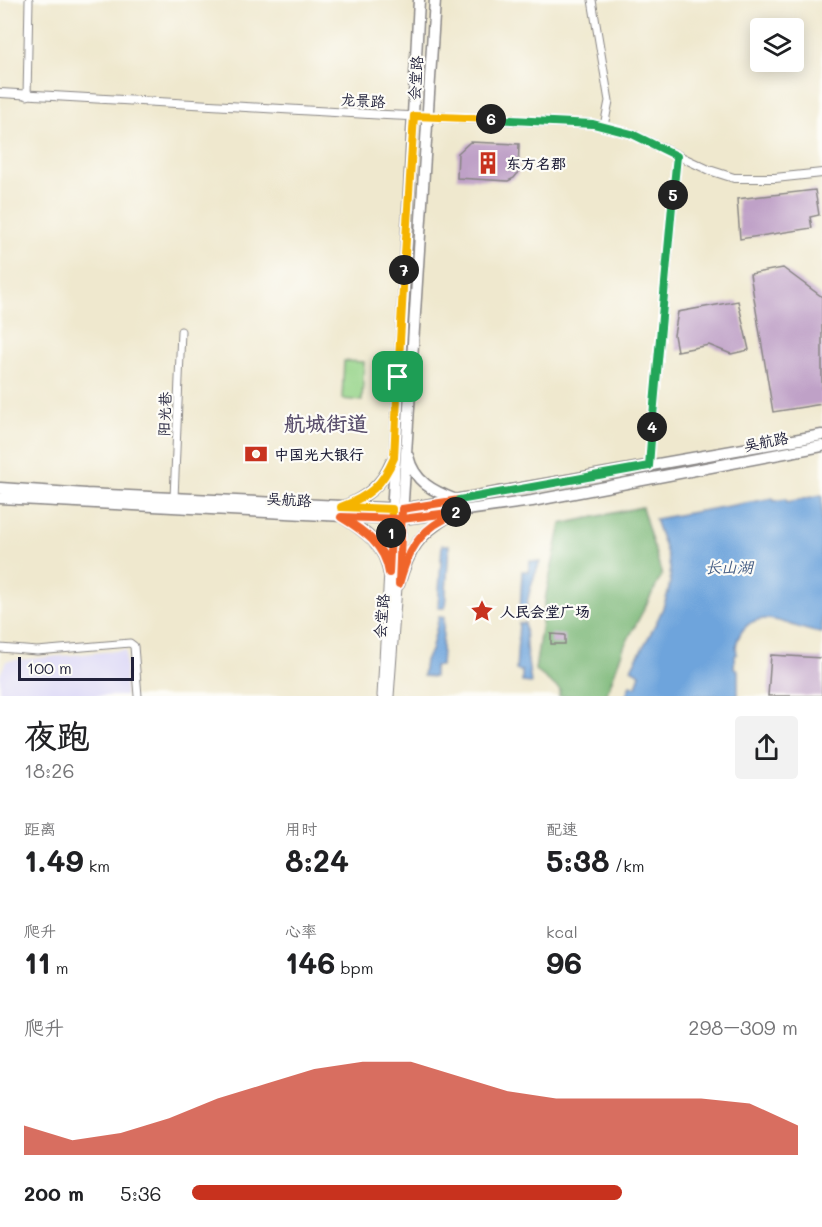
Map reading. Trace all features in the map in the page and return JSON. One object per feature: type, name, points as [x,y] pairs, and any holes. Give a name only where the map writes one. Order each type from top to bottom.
[{"type":"main road","name":"会堂路","points":[[389,696],[399,584],[394,458],[419,0]]},
{"type":"main road","name":"会堂路","points":[[382,696],[389,573],[407,450],[435,0]]},
{"type":"main road","name":"吴航路","points":[[457,506],[649,466],[822,435]]},
{"type":"main road","name":"吴航路","points":[[0,498],[397,514],[457,506],[532,501],[822,446]]},
{"type":"main road","points":[[399,584],[409,555],[417,542],[457,506],[418,479],[413,472],[407,450]]},
{"type":"main road","points":[[389,573],[386,558],[374,540],[341,512],[377,487],[394,458]]},
{"type":"main road","name":"吴航路","points":[[0,488],[174,498],[341,512]]},
{"type":"street","points":[[27,96],[29,0]]},
{"type":"street","points":[[592,0],[609,101],[604,126]]},
{"type":"street","name":"龙景路","points":[[0,93],[593,124],[632,134],[709,170],[734,178],[775,178],[822,173]]},
{"type":"street","points":[[649,466],[677,156]]},
{"type":"street","name":"阳光巷","points":[[174,498],[181,331]]},
{"type":"street","points":[[0,648],[37,651],[130,643],[134,646],[138,696]]},
{"type":"shaded area","points":[[126,650],[125,696],[0,696],[0,675],[6,661]]},
{"type":"green space","points":[[344,361],[364,362],[362,401],[342,399]]},
{"type":"green space","points":[[642,507],[662,575],[624,647],[606,696],[559,696],[560,690],[535,670],[546,594],[561,524]]},
{"type":"water","name":"长山湖","points":[[822,495],[822,633],[769,619],[750,623],[742,631],[736,645],[734,668],[738,670],[738,696],[626,696],[630,685],[636,687],[640,674],[631,669],[668,594],[670,569],[668,556],[655,519],[773,498],[774,501],[786,499],[787,502]]},
{"type":"water","points":[[442,545],[449,545],[445,608],[438,608]]},
{"type":"water","points":[[530,561],[540,562],[530,588],[526,614],[520,614],[522,571],[529,571]]},
{"type":"water","points":[[439,617],[444,617],[441,666],[434,666],[434,677],[423,676],[425,660],[431,651]]},
{"type":"water","points":[[519,623],[525,623],[531,683],[522,682],[522,671],[516,670]]},
{"type":"building","name":"东方名郡","points":[[470,142],[519,144],[518,173],[508,181],[457,178],[458,153]]},
{"type":"building","points":[[815,190],[819,215],[810,217],[812,228],[740,239],[737,199]]},
{"type":"building","points":[[783,268],[822,297],[822,404],[773,412],[750,274]]},
{"type":"building","points":[[738,301],[749,350],[731,354],[709,345],[677,351],[674,335],[678,312]]},
{"type":"building","points":[[551,634],[565,635],[565,644],[551,644]]},
{"type":"building","points":[[771,655],[822,658],[822,696],[768,696]]},
{"type":"place","name":"东方名郡","points":[[488,163]]},
{"type":"place","name":"中国光大银行","points":[[256,454]]},
{"type":"place","name":"人民会堂广场","points":[[482,611]]},
{"type":"district","name":"航城街道","points":[[326,422]]},
{"type":"route","points":[[398,377],[394,458],[377,487],[360,499],[341,507],[392,509],[392,519],[389,573],[386,558],[374,540],[341,517],[392,519],[402,519],[458,512],[425,532],[412,548],[399,584],[402,531],[402,519],[402,509],[649,466],[677,156],[632,134],[593,124],[414,116],[398,377]]}]
